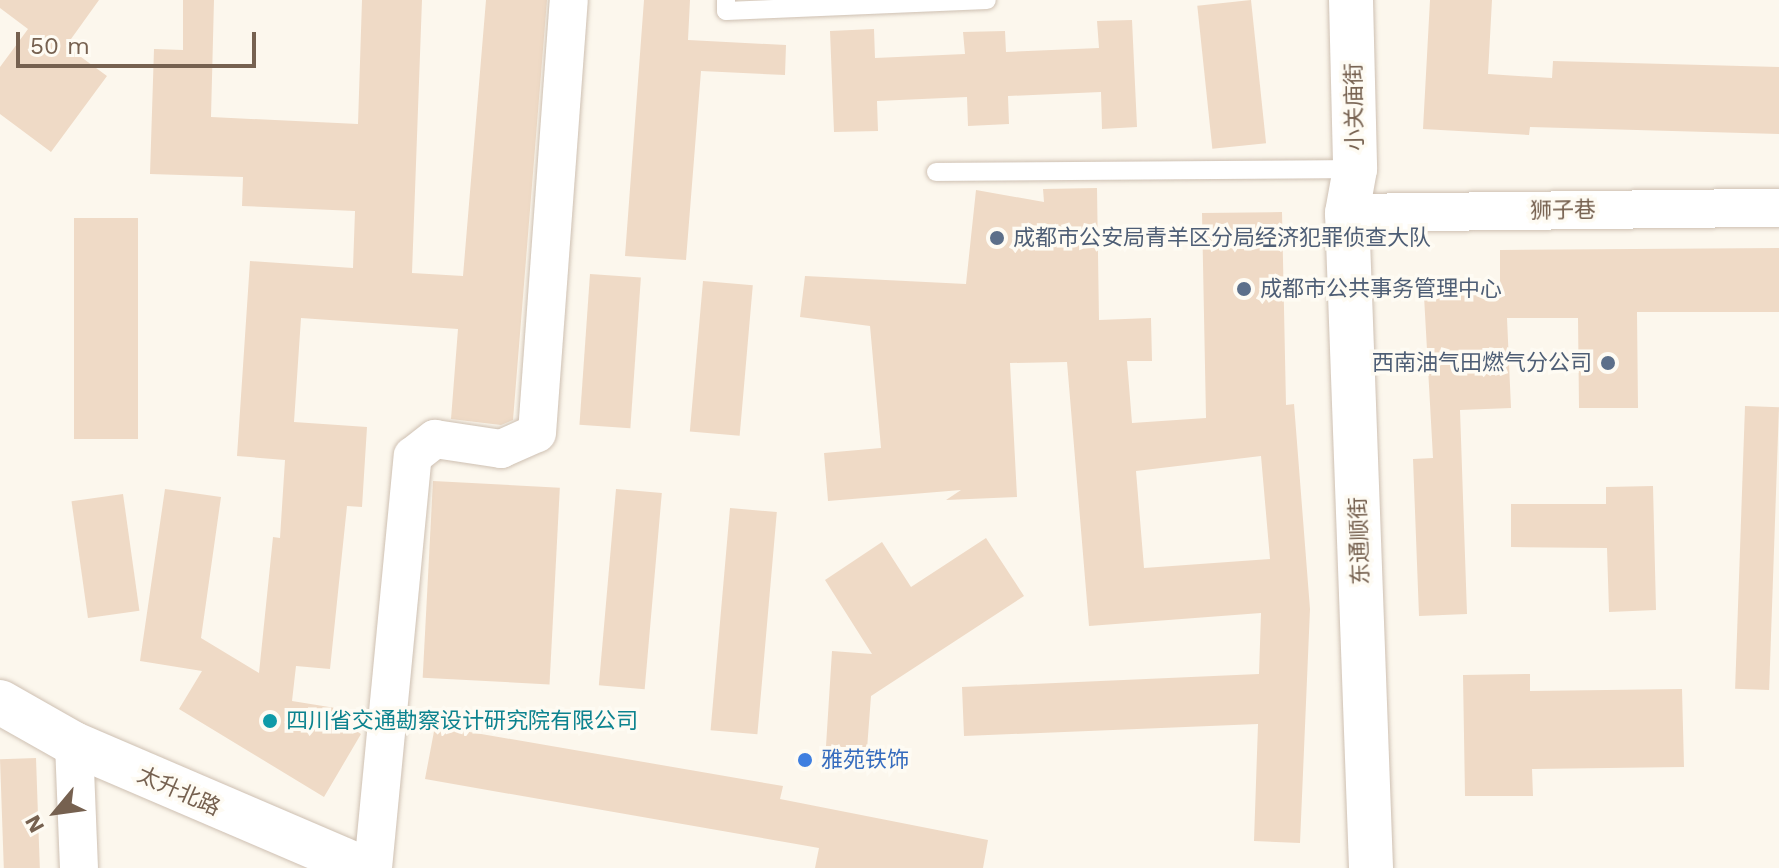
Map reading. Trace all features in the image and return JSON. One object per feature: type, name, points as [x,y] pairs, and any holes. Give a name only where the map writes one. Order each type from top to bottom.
[{"type":"street","points":[[373,868],[413,456],[435,439],[501,449],[537,433],[569,0]]},
{"type":"street","name":"小关庙街","points":[[1347,213],[1355,169],[1351,0]]},
{"type":"street","name":"狮子巷","points":[[1347,213],[1779,208]]},
{"type":"street","name":"东通顺街","points":[[1347,213],[1371,868]]},
{"type":"street","name":"太升北路","points":[[0,702],[74,744],[363,868]]},
{"type":"street","points":[[74,744],[79,868]]},
{"type":"lane","points":[[726,0],[726,11],[987,0]]},
{"type":"lane","points":[[936,172],[1355,169]]},
{"type":"building","points":[[0,0],[99,0],[66,46],[107,76],[51,152],[0,114],[0,67],[28,29],[0,8]]},
{"type":"building","points":[[183,0],[214,0],[211,117],[358,124],[362,0],[422,0],[412,273],[463,276],[486,0],[547,0],[513,420],[501,425],[451,419],[458,329],[301,318],[294,422],[367,427],[362,507],[347,506],[330,669],[296,666],[292,701],[354,711],[347,725],[361,734],[324,797],[179,709],[202,671],[140,661],[165,489],[221,497],[201,638],[259,673],[273,537],[280,538],[285,460],[237,456],[250,261],[353,268],[355,211],[242,206],[243,177],[150,174],[154,49],[183,50]]},
{"type":"building","points":[[644,0],[690,0],[688,40],[786,45],[785,75],[701,71],[686,260],[625,256]]},
{"type":"building","points":[[1251,0],[1266,143],[1212,149],[1197,6]]},
{"type":"building","points":[[1430,0],[1492,0],[1488,74],[1552,78],[1553,61],[1779,67],[1779,134],[1530,127],[1529,135],[1423,129]]},
{"type":"building","points":[[1132,20],[1137,127],[1102,129],[1101,92],[1008,96],[1009,124],[968,126],[967,97],[877,101],[878,131],[834,132],[830,31],[874,29],[875,58],[965,54],[963,32],[1005,31],[1006,52],[1099,48],[1097,21]]},
{"type":"building","points":[[1097,188],[1099,320],[1151,318],[1152,361],[1127,361],[1132,423],[1206,418],[1202,213],[1282,212],[1286,405],[1294,404],[1310,609],[1300,843],[1254,841],[1258,724],[964,736],[962,687],[1259,674],[1261,613],[1089,626],[1067,362],[1010,363],[1017,497],[946,500],[961,490],[828,501],[824,453],[881,448],[870,326],[800,317],[805,276],[966,284],[976,190],[1044,202],[1043,189]],"holes":[[[1261,456],[1270,559],[1144,568],[1136,471]]]},
{"type":"building","points":[[74,218],[138,218],[138,439],[74,439]]},
{"type":"building","points":[[1779,248],[1779,312],[1637,312],[1638,408],[1579,408],[1578,318],[1507,318],[1511,408],[1460,410],[1467,614],[1419,616],[1413,459],[1433,458],[1424,296],[1500,292],[1500,250]]},
{"type":"building","points":[[590,274],[641,278],[630,428],[579,425]]},
{"type":"building","points":[[703,281],[753,285],[740,436],[690,431]]},
{"type":"building","points":[[1745,406],[1779,407],[1769,690],[1735,689]]},
{"type":"building","points":[[433,481],[560,488],[550,684],[423,678]]},
{"type":"building","points":[[1653,486],[1656,610],[1609,612],[1607,548],[1511,547],[1511,504],[1606,504],[1606,487]]},
{"type":"building","points":[[616,489],[662,493],[645,689],[599,685]]},
{"type":"building","points":[[123,494],[139,611],[88,618],[72,501]]},
{"type":"building","points":[[730,508],[777,512],[757,734],[711,730]]},
{"type":"building","points":[[986,538],[1024,596],[871,696],[867,749],[826,746],[832,651],[872,654],[825,580],[882,542],[911,587]]},
{"type":"building","points":[[1530,674],[1530,691],[1682,689],[1684,767],[1532,769],[1533,796],[1465,796],[1463,675]]},
{"type":"building","points":[[435,726],[783,786],[780,799],[988,840],[983,868],[815,868],[819,848],[425,779]]},
{"type":"building","points":[[36,758],[40,868],[4,868],[0,759]]},
{"type":"place","name":"成都市公安局青羊区分局经济犯罪侦查大队","points":[[997,238]]},
{"type":"place","name":"成都市公共事务管理中心","points":[[1244,289]]},
{"type":"place","name":"西南油气田燃气分公司","points":[[1608,363]]},
{"type":"place","name":"四川省交通勘察设计研究院有限公司","points":[[270,721]]},
{"type":"place","name":"雅苑铁饰","points":[[805,760]]}]
